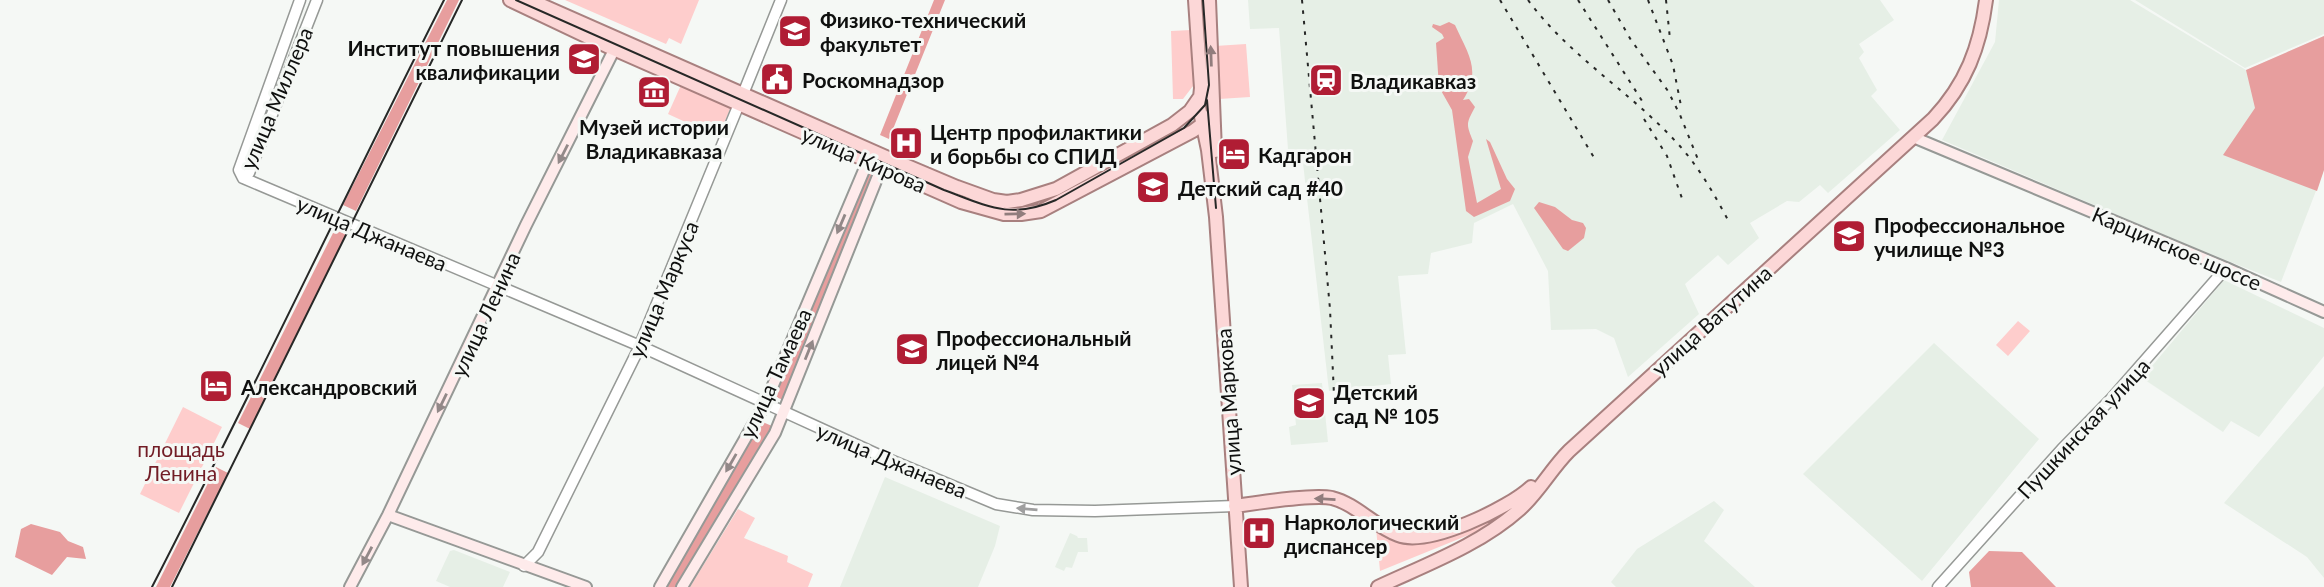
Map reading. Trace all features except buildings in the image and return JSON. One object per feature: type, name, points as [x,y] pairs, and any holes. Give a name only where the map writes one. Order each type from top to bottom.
[{"type":"main road","name":"улица Кирова","points":[[510,0],[617,44],[884,162],[980,196],[1007,202],[1056,189],[1182,119],[1199,98]]},
{"type":"main road","name":"улица Кирова","points":[[530,0],[617,44]]},
{"type":"main road","name":"улица Маркова","points":[[1195,0],[1200,66],[1199,98],[1216,217],[1241,587]]},
{"type":"main road","name":"улица Маркова","points":[[1209,0],[1219,207],[1216,217]]},
{"type":"main road","name":"улица Ватутина","points":[[1378,587],[1459,549],[1500,526],[1532,498],[1557,463],[1933,119],[1957,91],[1968,70],[1982,30],[1986,0]]},
{"type":"main road","name":"улица Ленина","points":[[350,587],[388,516],[499,287],[526,225],[617,44]]},
{"type":"main road","name":"улица Кирова","points":[[884,162],[961,202],[992,212],[1021,214],[1041,211],[1182,137],[1203,124],[1213,112]]},
{"type":"main road","points":[[1182,137],[1196,137],[1202,140],[1208,150]]},
{"type":"main road","name":"Карцинское шоссе","points":[[1913,137],[2324,312]]},
{"type":"main road","name":"улица Тамаева","points":[[660,587],[765,404],[870,156]]},
{"type":"main road","name":"улица Тамаева","points":[[682,587],[775,433],[884,162]]},
{"type":"main road","name":"улица Джанаева","points":[[1235,506],[1326,497],[1335,499],[1380,526],[1405,537],[1418,538],[1494,511],[1520,497],[1557,463]]},
{"type":"main road","points":[[1494,511],[1502,517],[1500,526]]},
{"type":"main road","points":[[388,516],[586,587]]},
{"type":"street","name":"улица Миллера","points":[[300,0],[239,170],[243,178],[249,173],[317,0]]},
{"type":"street","name":"улица Маркуса","points":[[524,566],[534,558],[541,546],[640,346],[781,0]]},
{"type":"street","name":"улица Джанаева","points":[[243,178],[640,346],[783,413],[996,504],[1033,510],[1095,511],[1235,506]]},
{"type":"street","name":"Пушкинская улица","points":[[1938,587],[2062,449],[2111,399],[2226,268]]},
{"type":"shaded area","points":[[447,0],[459,0],[356,211],[343,205]]},
{"type":"shaded area","points":[[934,0],[945,0],[889,139],[880,135]]},
{"type":"shaded area","points":[[1248,0],[1880,0],[1894,20],[1859,44],[1864,52],[1859,58],[1877,90],[1871,96],[1900,130],[1828,193],[1820,185],[1799,202],[1787,201],[1750,223],[1759,238],[1728,265],[1718,255],[1685,284],[1699,314],[1628,377],[1614,338],[1596,329],[1551,330],[1548,271],[1513,204],[1474,223],[1472,243],[1431,253],[1428,274],[1398,276],[1406,354],[1388,355],[1391,384],[1329,391],[1303,163],[1289,163],[1279,28],[1250,29]]},
{"type":"shaded area","points":[[1999,0],[2130,0],[2246,70],[2324,36],[2324,170],[2281,282],[1942,140],[1995,42]]},
{"type":"shaded area","points":[[2135,0],[2324,0],[2324,34],[2245,68]]},
{"type":"shaded area","points":[[1449,22],[1455,25],[1471,62],[1472,80],[1463,100],[1469,99],[1475,107],[1468,124],[1473,141],[1468,157],[1477,203],[1501,189],[1486,139],[1515,189],[1510,201],[1474,217],[1466,211],[1452,110],[1439,87],[1436,43],[1444,38],[1432,27],[1433,24],[1440,26]]},
{"type":"shaded area","points":[[2324,36],[2324,170],[2317,191],[2223,155],[2255,108],[2246,70]]},
{"type":"shaded area","points":[[867,168],[877,172],[784,400],[775,397]]},
{"type":"shaded area","points":[[1539,202],[1555,207],[1572,220],[1583,223],[1586,228],[1584,238],[1568,251],[1563,249],[1534,208]]},
{"type":"shaded area","points":[[335,229],[346,235],[250,429],[238,423]]},
{"type":"shaded area","points":[[2224,280],[2324,328],[2324,356],[2259,437],[2231,421],[2223,432],[2142,378]]},
{"type":"shaded area","points":[[1934,343],[2039,439],[1922,581],[1803,474]]},
{"type":"shaded area","name":"Детский сад № 105","points":[[1322,383],[1328,442],[1291,445],[1289,427],[1296,425],[1292,385]]},
{"type":"shaded area","points":[[2324,386],[2324,578],[2307,557],[2224,503]]},
{"type":"shaded area","points":[[760,421],[772,426],[679,587],[663,587]]},
{"type":"shaded area","points":[[216,467],[228,473],[170,587],[156,587]]},
{"type":"shaded area","points":[[885,477],[1000,526],[978,587],[840,587]]},
{"type":"shaded area","points":[[1714,501],[1724,510],[1704,541],[1755,587],[1616,587],[1611,582],[1637,549]]},
{"type":"shaded area","points":[[31,524],[60,532],[68,541],[83,547],[86,559],[67,557],[52,575],[15,557],[21,529]]},
{"type":"shaded area","points":[[1070,533],[1078,538],[1087,538],[1088,552],[1078,552],[1072,568],[1066,567],[1064,571],[1055,567]]},
{"type":"shaded area","points":[[454,550],[510,572],[503,587],[450,587],[436,581],[450,551]]},
{"type":"shaded area","points":[[1989,551],[2022,552],[2056,587],[1971,587],[1969,572]]},
{"type":"green space","points":[[565,0],[699,0],[681,44],[669,38],[666,44]]},
{"type":"green space","points":[[1191,30],[1193,86],[1183,99],[1173,99],[1171,31]]},
{"type":"green space","points":[[1246,44],[1250,97],[1219,99],[1215,46]]},
{"type":"green space","points":[[681,85],[731,107],[718,137],[668,114]]},
{"type":"green space","points":[[2018,321],[2030,331],[2008,356],[1996,345]]},
{"type":"green space","name":"площадь Ленина","points":[[183,407],[222,427],[179,513],[140,494]]},
{"type":"green space","points":[[738,509],[755,518],[744,538],[788,556],[787,562],[813,574],[808,587],[690,587]]},
{"type":"green space","points":[[1493,519],[1494,522],[1471,534],[1380,571],[1376,528],[1438,539]]},
{"type":"tram line","points":[[152,587],[444,0]]},
{"type":"tram line","points":[[172,587],[462,0]]},
{"type":"tram line","points":[[516,0],[944,190],[986,205],[1012,210],[1040,206],[1056,200],[1184,128],[1205,105],[1209,85],[1203,0]]},
{"type":"tram line","points":[[1207,100],[1216,208]]},
{"type":"railway","points":[[1302,0],[1330,309],[1334,395]]},
{"type":"railway","points":[[1500,0],[1596,161]]},
{"type":"railway","points":[[1528,0],[1563,39],[1678,144],[1699,171],[1728,220]]},
{"type":"railway","points":[[1578,0],[1644,104]]},
{"type":"railway","points":[[1608,0],[1631,40],[1668,91],[1699,162]]},
{"type":"railway","points":[[1648,0],[1673,65],[1681,106]]},
{"type":"railway","points":[[1666,0],[1670,39]]},
{"type":"railway","points":[[1644,119],[1667,156],[1684,204]]},
{"type":"place","name":"Физико-технический факультет","points":[[795,31]]},
{"type":"place","name":"Институт повышения квалификации","points":[[584,59]]},
{"type":"place","name":"Роскомнадзор","points":[[777,79]]},
{"type":"place","name":"Владикавказ","points":[[1326,80]]},
{"type":"place","name":"Музей истории Владикавказа","points":[[654,92]]},
{"type":"place","name":"Центр профилактики и борьбы со СПИД","points":[[906,143]]},
{"type":"place","name":"Кадгарон","points":[[1234,154]]},
{"type":"place","name":"Детский сад #40","points":[[1153,187]]},
{"type":"place","name":"Профессиональное училище №3","points":[[1849,236]]},
{"type":"place","name":"Профессиональный лицей №4","points":[[912,349]]},
{"type":"place","name":"Александровский","points":[[216,386]]},
{"type":"place","name":"Детский сад № 105","points":[[1309,403]]},
{"type":"place","name":"Наркологический диспансер","points":[[1259,533]]}]
